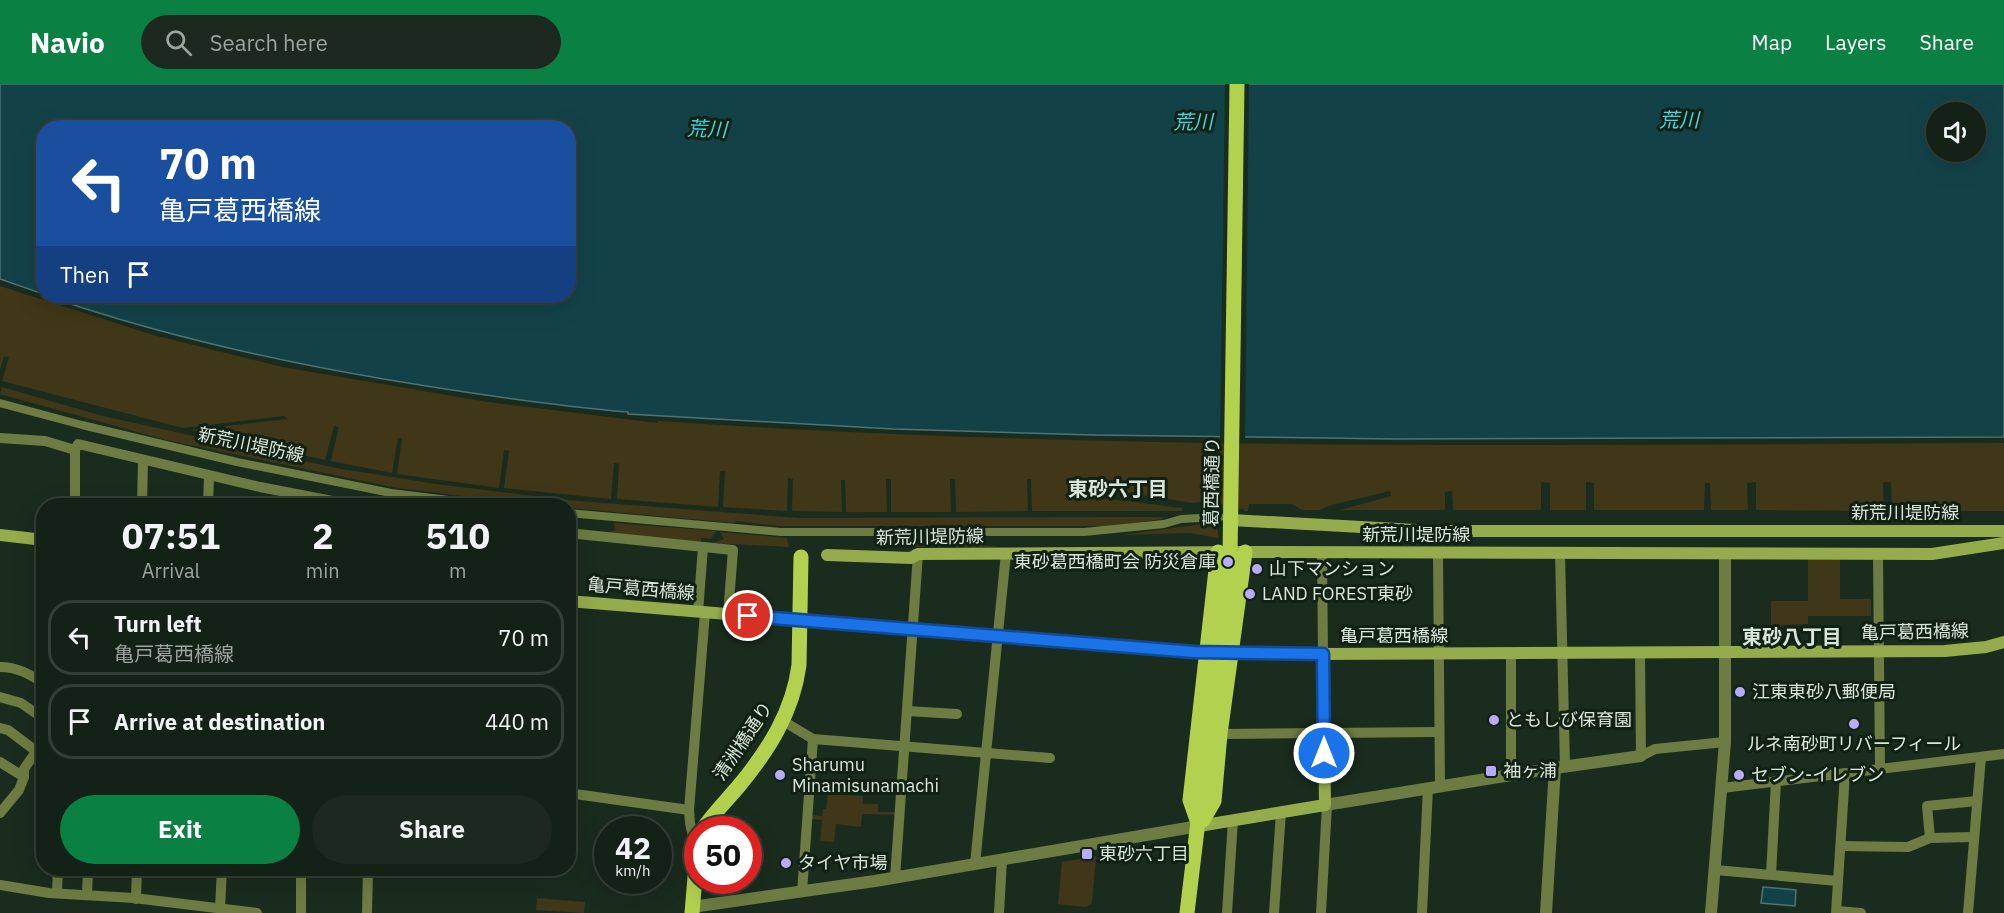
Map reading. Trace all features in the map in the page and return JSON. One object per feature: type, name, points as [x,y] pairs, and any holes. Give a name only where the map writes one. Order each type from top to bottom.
[{"type":"main road","name":"葛西橋通り","points":[[1187,913],[1229,567],[1236,84]]},
{"type":"main road","name":"新荒川堤防線","points":[[1228,520],[1434,531],[2004,531]]},
{"type":"main road","points":[[0,535],[36,539]]},
{"type":"main road","name":"新荒川堤防線","points":[[827,555],[911,558],[918,554],[1218,552],[1932,554],[2004,543]]},
{"type":"main road","points":[[1199,826],[1190,800],[1218,552]]},
{"type":"main road","points":[[1199,826],[1214,801],[1220,734],[1245,552]]},
{"type":"main road","name":"清洲橋通り","points":[[713,816],[750,771],[783,721],[797,682],[801,557]]},
{"type":"main road","name":"亀戸葛西橋線","points":[[576,602],[997,637],[1232,653],[1964,650],[2004,642]]},
{"type":"main road","points":[[1199,826],[1326,805],[1323,654]]},
{"type":"main road","points":[[692,910],[693,894]]},
{"type":"street","name":"新荒川堤防線","points":[[0,403],[237,462],[391,493],[432,498]]},
{"type":"street","points":[[0,438],[45,441],[75,450]]},
{"type":"street","points":[[75,498],[75,450],[78,444],[208,476],[318,498]]},
{"type":"street","points":[[142,498],[143,461]]},
{"type":"street","points":[[208,476],[208,498]]},
{"type":"street","name":"新荒川堤防線","points":[[576,514],[777,532],[1084,532],[1164,524],[1181,519],[1228,520]]},
{"type":"street","points":[[576,534],[733,550],[728,615]]},
{"type":"street","points":[[689,816],[703,547]]},
{"type":"street","points":[[975,864],[1006,553]]},
{"type":"street","points":[[1322,553],[1323,654]]},
{"type":"street","points":[[1422,913],[1438,732],[1438,553]]},
{"type":"street","points":[[1546,913],[1560,767],[1562,653],[1560,553]]},
{"type":"street","points":[[895,878],[918,554]]},
{"type":"street","points":[[1711,913],[1725,742],[1725,554]]},
{"type":"street","points":[[1878,554],[1880,769]]},
{"type":"street","points":[[1640,652],[1641,756]]},
{"type":"street","points":[[1511,653],[1511,775]]},
{"type":"street","points":[[0,667],[10,667],[36,679]]},
{"type":"street","points":[[0,697],[21,703],[36,713]]},
{"type":"street","points":[[907,711],[957,714]]},
{"type":"street","points":[[783,721],[813,739],[1050,758]]},
{"type":"street","points":[[0,728],[8,730],[36,751]]},
{"type":"street","points":[[1220,734],[1438,732]]},
{"type":"street","points":[[802,892],[813,739]]},
{"type":"street","points":[[1321,913],[1326,805],[1641,756],[1655,748],[1725,742]]},
{"type":"street","points":[[1722,788],[2004,754]]},
{"type":"street","points":[[0,813],[19,790],[24,777],[24,769],[36,758]]},
{"type":"street","points":[[1968,913],[1981,758]]},
{"type":"street","points":[[0,762],[24,777]]},
{"type":"street","points":[[1845,773],[1836,912],[1861,913]]},
{"type":"street","points":[[1770,875],[1776,781]]},
{"type":"street","points":[[576,794],[689,810]]},
{"type":"street","points":[[1930,838],[1927,806],[1977,801]]},
{"type":"street","points":[[1274,913],[1281,812]]},
{"type":"street","points":[[1227,913],[1233,820]]},
{"type":"street","points":[[692,910],[1199,826]]},
{"type":"street","points":[[1841,846],[1908,847],[1930,838],[1973,837]]},
{"type":"street","points":[[999,913],[1002,860]]},
{"type":"street","points":[[1715,870],[1838,881]]},
{"type":"street","points":[[57,893],[58,876]]},
{"type":"street","points":[[87,895],[88,876]]},
{"type":"street","points":[[136,899],[137,876]]},
{"type":"street","points":[[220,909],[222,876]]},
{"type":"street","points":[[301,876],[301,913]]},
{"type":"street","points":[[367,913],[368,876]]},
{"type":"street","points":[[0,885],[257,913]]},
{"type":"shaded area","points":[[0,286],[36,298],[36,303],[53,303],[153,335],[282,367],[488,402],[657,423],[659,421],[995,438],[1163,442],[1500,445],[2004,443],[2004,511],[1892,511],[1891,482],[1883,482],[1884,511],[1756,510],[1756,482],[1747,483],[1748,510],[1711,510],[1710,483],[1705,483],[1704,510],[1594,510],[1594,483],[1586,482],[1586,510],[1550,510],[1550,483],[1541,482],[1541,510],[1453,510],[1452,491],[1445,492],[1445,510],[1340,510],[1391,496],[1390,491],[1331,505],[1320,510],[1302,510],[1292,504],[1249,504],[1248,511],[1218,508],[1218,511],[1211,511],[1201,502],[1193,503],[1095,488],[1086,480],[1068,479],[1094,497],[1182,508],[1182,511],[1032,511],[1031,479],[1027,479],[1028,511],[956,512],[955,479],[950,479],[951,512],[891,512],[891,479],[886,479],[887,512],[846,512],[845,480],[841,480],[842,512],[792,511],[793,479],[788,478],[787,511],[723,507],[725,471],[720,471],[718,507],[617,499],[619,464],[614,463],[611,499],[504,488],[509,451],[504,450],[499,488],[397,474],[402,438],[398,438],[392,473],[331,461],[339,427],[334,426],[325,460],[191,430],[288,419],[284,416],[183,428],[2,381],[9,357],[4,356],[0,370]]},
{"type":"shaded area","points":[[2,387],[99,415],[336,468],[436,484],[551,498],[476,498],[392,487],[166,440],[0,394]]},
{"type":"shaded area","points":[[576,501],[799,518],[1162,517],[1163,519],[1114,526],[780,526],[736,521],[735,523],[576,509]]},
{"type":"shaded area","points":[[613,523],[716,531],[711,539],[701,538],[701,542],[605,533],[616,530]]},
{"type":"shaded area","points":[[1210,523],[1211,527],[1217,527],[1219,538],[1189,533],[1121,535]]},
{"type":"shaded area","points":[[720,532],[787,538],[789,547],[713,543],[724,539]]},
{"type":"shaded area","points":[[881,537],[896,537],[897,547],[874,547],[885,544]]},
{"type":"shaded area","points":[[898,537],[923,537],[923,543],[924,537],[941,537],[935,544],[925,543],[925,547],[898,547]]},
{"type":"shaded area","points":[[946,537],[981,537],[981,545],[1006,548],[938,547],[941,544],[950,543]]},
{"type":"shaded area","points":[[1840,557],[1840,599],[1871,599],[1871,616],[1808,616],[1808,624],[1781,625],[1781,641],[1771,641],[1771,601],[1808,601],[1808,558]]},
{"type":"shaded area","points":[[828,794],[863,796],[863,804],[878,804],[878,812],[896,812],[896,815],[862,814],[861,827],[836,824],[834,842],[820,841],[822,820],[811,819],[811,815],[822,816],[823,809],[826,809]]},
{"type":"shaded area","points":[[1096,856],[1092,903],[1086,907],[1058,904],[1062,862]]},
{"type":"shaded area","points":[[537,898],[585,902],[584,913],[536,910]]},
{"type":"water","name":"荒川","points":[[0,84],[2004,84],[2004,437],[1395,439],[1093,435],[893,429],[628,414],[628,412],[550,404],[446,389],[231,349],[138,325],[68,303],[576,303],[576,120],[36,120],[36,292],[0,279]]},
{"type":"water","points":[[1763,887],[1796,890],[1795,906],[1761,903]]},
{"type":"pier","points":[[1225,84],[1249,84],[1245,440],[1220,439]]},
{"type":"place","name":"東砂葛西橋町会 防災倉庫","points":[[1228,562]]},
{"type":"place","name":"山下マンション","points":[[1257,569]]},
{"type":"place","name":"LAND FOREST東砂","points":[[1250,594]]},
{"type":"place","name":"江東東砂八郵便局","points":[[1740,692]]},
{"type":"place","name":"ともしび保育園","points":[[1494,720]]},
{"type":"place","name":"ルネ南砂町リバーフィール","points":[[1854,724]]},
{"type":"place","name":"袖ヶ浦","points":[[1491,771]]},
{"type":"place","name":"Sharumu Minamisunamachi","points":[[780,775]]},
{"type":"place","name":"セブン-イレブン","points":[[1739,775]]},
{"type":"place","name":"東砂六丁目","points":[[1087,854]]},
{"type":"place","name":"タイヤ市場","points":[[786,863]]},
{"type":"district","name":"東砂六丁目","points":[[1118,489]]},
{"type":"district","name":"東砂八丁目","points":[[1792,637]]},
{"type":"route","points":[[748,616],[1194,652],[1323,654],[1324,753]]}]
